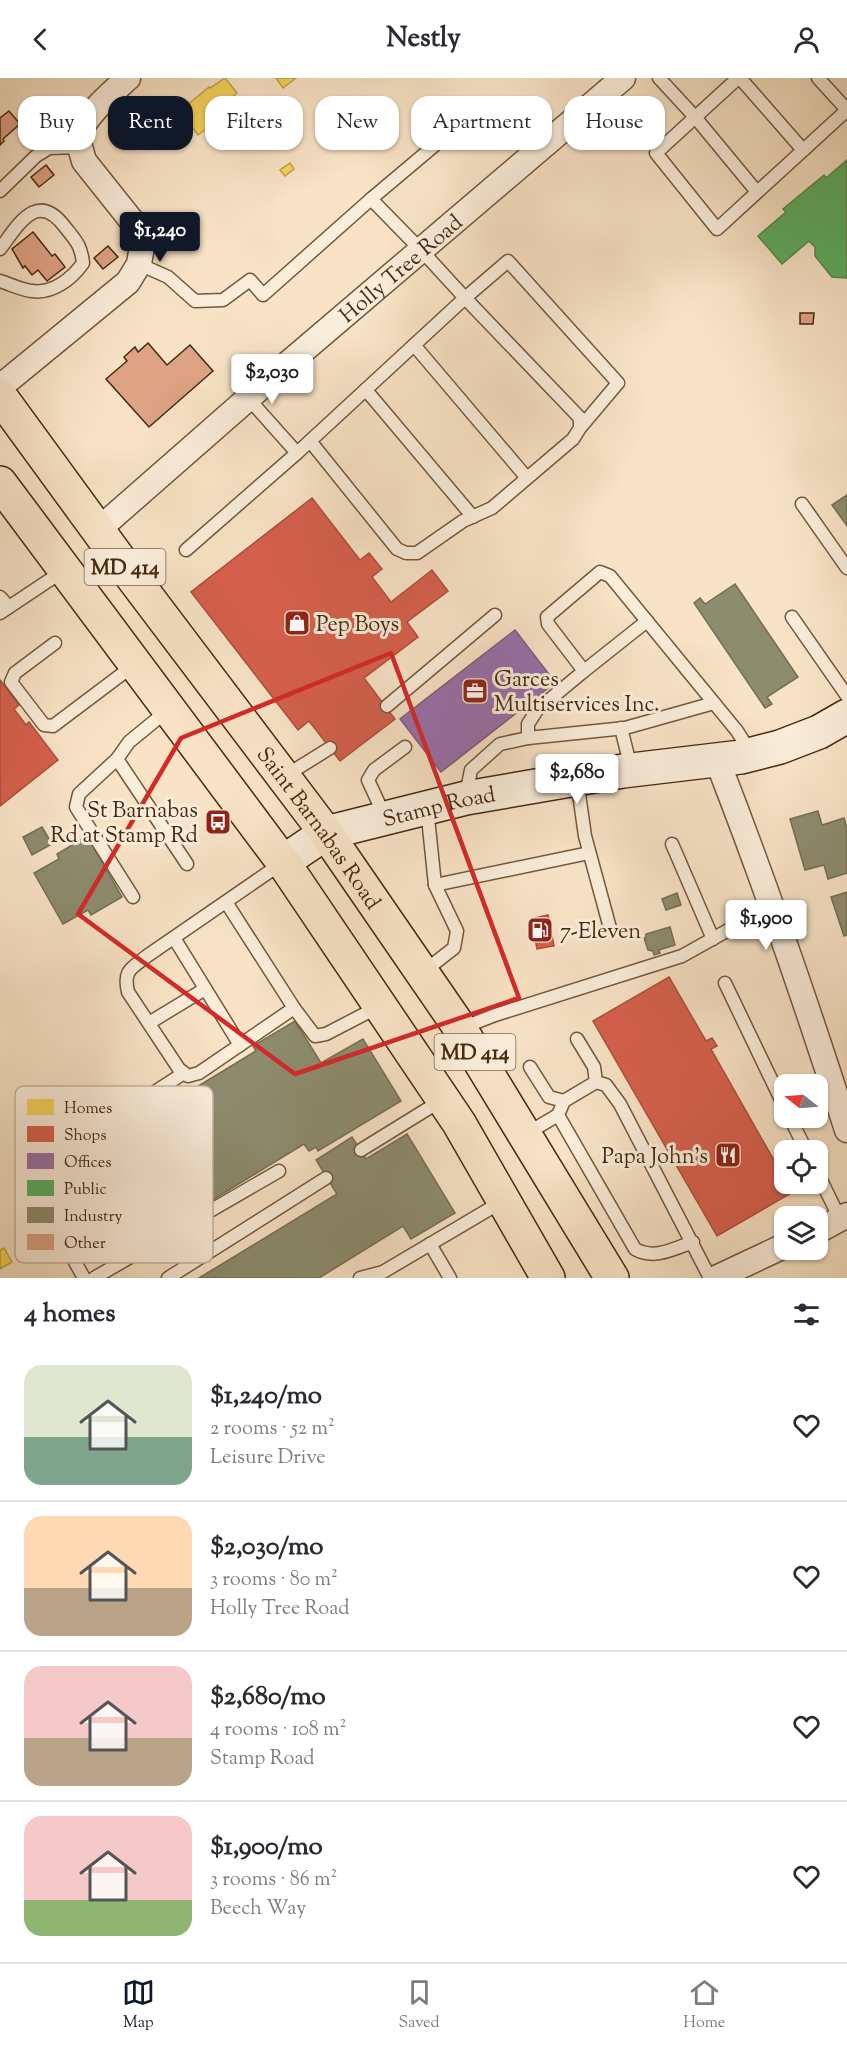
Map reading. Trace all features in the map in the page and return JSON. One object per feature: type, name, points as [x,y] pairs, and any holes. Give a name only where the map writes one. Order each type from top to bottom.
[{"type":"main road","name":"Saint Barnabas Road","points":[[0,396],[326,833],[460,1028],[612,1278]]},
{"type":"main road","name":"MD 414","points":[[0,483],[283,862],[459,1123],[548,1278]]},
{"type":"street","points":[[96,107],[128,78]]},
{"type":"street","name":"Holly Tree Road","points":[[98,530],[248,398],[622,78]]},
{"type":"street","points":[[0,387],[128,282],[139,264],[142,246],[139,230],[84,161],[80,150]]},
{"type":"street","name":"Stamp Road","points":[[283,862],[326,833],[466,798],[632,770],[752,754],[780,747],[810,735],[847,716]]},
{"type":"street","points":[[717,760],[774,908],[847,1130]]},
{"type":"street","points":[[828,1226],[844,1217]]},
{"type":"street","points":[[716,1278],[774,1251]]},
{"type":"lane","points":[[659,78],[695,117],[757,192]]},
{"type":"lane","points":[[803,150],[739,78],[656,153],[717,229],[847,110],[819,78]]},
{"type":"lane","points":[[0,191],[24,165],[46,150]]},
{"type":"lane","points":[[139,264],[168,277],[195,300],[223,300],[250,280],[263,295],[429,150]]},
{"type":"lane","points":[[371,199],[580,418],[580,428]]},
{"type":"lane","points":[[0,249],[22,219],[36,212],[47,210],[56,216],[82,249],[83,263],[75,275],[58,286],[33,292],[0,281]]},
{"type":"lane","points":[[186,550],[297,453],[310,441],[366,390],[465,298],[508,261],[618,383],[573,439],[492,508],[463,521],[417,553],[406,553],[397,549],[310,441]]},
{"type":"lane","points":[[414,345],[527,478]]},
{"type":"lane","points":[[366,390],[472,517]]},
{"type":"lane","points":[[248,398],[297,453]]},
{"type":"lane","points":[[802,504],[847,568]]},
{"type":"lane","points":[[0,597],[4,610],[64,570]]},
{"type":"lane","points":[[584,671],[548,624],[547,617],[600,572],[610,576],[737,731],[752,754]]},
{"type":"lane","points":[[387,706],[495,615]]},
{"type":"lane","points":[[792,617],[847,696]]},
{"type":"lane","points":[[528,738],[528,724],[537,710],[647,621]]},
{"type":"lane","points":[[55,644],[15,673],[10,681],[44,725],[53,726],[135,664]]},
{"type":"lane","points":[[466,798],[471,770],[500,744],[528,738],[621,728],[714,703]]},
{"type":"lane","points":[[133,897],[76,807],[79,794],[117,759],[129,742],[169,710]]},
{"type":"lane","points":[[621,728],[632,770]]},
{"type":"lane","points":[[386,818],[368,780],[374,770],[405,747]]},
{"type":"lane","points":[[284,776],[330,748]]},
{"type":"lane","points":[[117,759],[187,864]]},
{"type":"lane","points":[[577,779],[585,836],[610,928]]},
{"type":"lane","points":[[422,973],[454,948],[457,931],[435,885],[427,808]]},
{"type":"lane","points":[[672,844],[713,939]]},
{"type":"lane","points":[[435,885],[589,853]]},
{"type":"lane","points":[[283,862],[128,971],[125,979],[128,992],[179,1069],[188,1076],[200,1073],[294,1008]]},
{"type":"lane","points":[[226,902],[294,1008],[315,1036],[326,1034],[380,1006]]},
{"type":"lane","points":[[460,1028],[682,956],[754,915],[774,908]]},
{"type":"lane","points":[[174,938],[240,1045]]},
{"type":"lane","points":[[725,983],[774,1085]]},
{"type":"lane","points":[[149,1023],[205,989]]},
{"type":"lane","points":[[577,1039],[594,1067],[596,1082]]},
{"type":"lane","points":[[530,1067],[549,1097],[564,1101]]},
{"type":"lane","points":[[164,1086],[184,1073]]},
{"type":"lane","points":[[526,1134],[558,1115],[564,1101],[596,1082],[606,1084],[620,1104],[710,1278]]},
{"type":"lane","points":[[361,1150],[443,1099]]},
{"type":"lane","points":[[558,1115],[635,1249],[644,1254],[656,1254],[693,1242]]},
{"type":"lane","points":[[213,1209],[279,1171]]},
{"type":"lane","points":[[213,1250],[326,1178]]},
{"type":"lane","points":[[828,1191],[844,1217]]},
{"type":"lane","points":[[360,1278],[376,1276],[504,1200]]},
{"type":"lane","points":[[430,1244],[450,1278]]},
{"type":"lane","points":[[75,1263],[84,1278]]},
{"type":"lane","points":[[94,1278],[120,1263]]},
{"type":"lane","points":[[168,1278],[192,1263]]},
{"type":"highlighted area","points":[[391,653],[519,998],[295,1074],[78,914],[181,738]]},
{"type":"building: Homes","points":[[225,78],[237,93],[234,96],[205,96],[205,130],[198,135],[193,128],[193,100]]},
{"type":"building: Homes","points":[[276,78],[296,78],[283,88]]},
{"type":"building: Homes","points":[[290,163],[294,169],[285,176],[280,170]]},
{"type":"building: Homes","points":[[4,1248],[12,1262],[0,1269],[0,1250]]},
{"type":"building: Shops","points":[[312,498],[360,560],[369,553],[382,569],[372,577],[391,602],[432,570],[448,591],[407,622],[418,637],[364,678],[395,719],[340,761],[309,721],[298,730],[191,592]]},
{"type":"building: Shops","points":[[0,680],[19,705],[14,709],[26,725],[29,722],[58,760],[0,806]]},
{"type":"building: Shops","points":[[548,915],[554,946],[537,949],[531,919]]},
{"type":"building: Shops","points":[[669,977],[706,1041],[712,1038],[717,1046],[711,1049],[774,1160],[774,1194],[790,1194],[717,1236],[593,1021]]},
{"type":"building: Offices","points":[[515,630],[551,677],[556,674],[560,679],[441,772],[400,719]]},
{"type":"building: Public","points":[[847,160],[847,278],[832,277],[815,256],[815,247],[809,241],[782,264],[758,236],[786,212],[783,209],[824,175],[826,178]]},
{"type":"building: Industry","points":[[847,495],[847,526],[832,505]]},
{"type":"building: Industry","points":[[735,584],[798,677],[767,697],[772,704],[765,708],[694,603],[700,598],[705,604]]},
{"type":"building: Industry","points":[[818,811],[822,825],[844,818],[847,829],[847,873],[828,879],[824,865],[805,870],[790,819]]},
{"type":"building: Industry","points":[[42,827],[52,844],[32,855],[23,837]]},
{"type":"building: Industry","points":[[87,836],[122,897],[91,915],[88,910],[63,924],[34,873],[59,859],[57,854]]},
{"type":"building: Industry","points":[[847,892],[847,935],[844,936],[831,897]]},
{"type":"building: Industry","points":[[677,893],[681,905],[666,910],[662,899]]},
{"type":"building: Industry","points":[[670,927],[675,945],[659,950],[660,953],[654,955],[653,951],[648,950],[644,938],[646,934]]},
{"type":"building: Industry","points":[[295,1021],[321,1063],[363,1039],[401,1101],[318,1151],[316,1147],[309,1151],[304,1144],[213,1200],[213,1086],[198,1086],[256,1051],[253,1046]]},
{"type":"building: Industry","points":[[407,1134],[455,1213],[411,1239],[403,1226],[319,1278],[199,1278],[337,1194],[316,1160],[352,1137],[366,1159]]},
{"type":"building: Other","points":[[9,111],[18,122],[18,126],[3,139],[0,145],[0,118]]},
{"type":"building: Other","points":[[46,165],[54,175],[39,187],[31,177]]},
{"type":"building: Other","points":[[33,232],[52,256],[55,254],[65,267],[47,281],[38,270],[32,275],[25,266],[23,268],[12,249]]},
{"type":"building: Other","points":[[108,246],[118,257],[103,269],[94,258]]},
{"type":"building: Other","points":[[800,313],[814,313],[813,324],[800,324]]},
{"type":"building: Other","points":[[148,343],[167,365],[190,345],[213,371],[149,427],[106,379],[127,361],[124,357],[135,347],[138,352]]},
{"type":"place","name":"Pep Boys","points":[[297,623]]},
{"type":"place","name":"Garces Multiservices Inc.","points":[[475,691]]},
{"type":"place","name":"St Barnabas Rd at Stamp Rd","points":[[218,822]]},
{"type":"place","name":"7-Eleven","points":[[540,930]]},
{"type":"place","name":"Papa John's","points":[[728,1155]]}]
